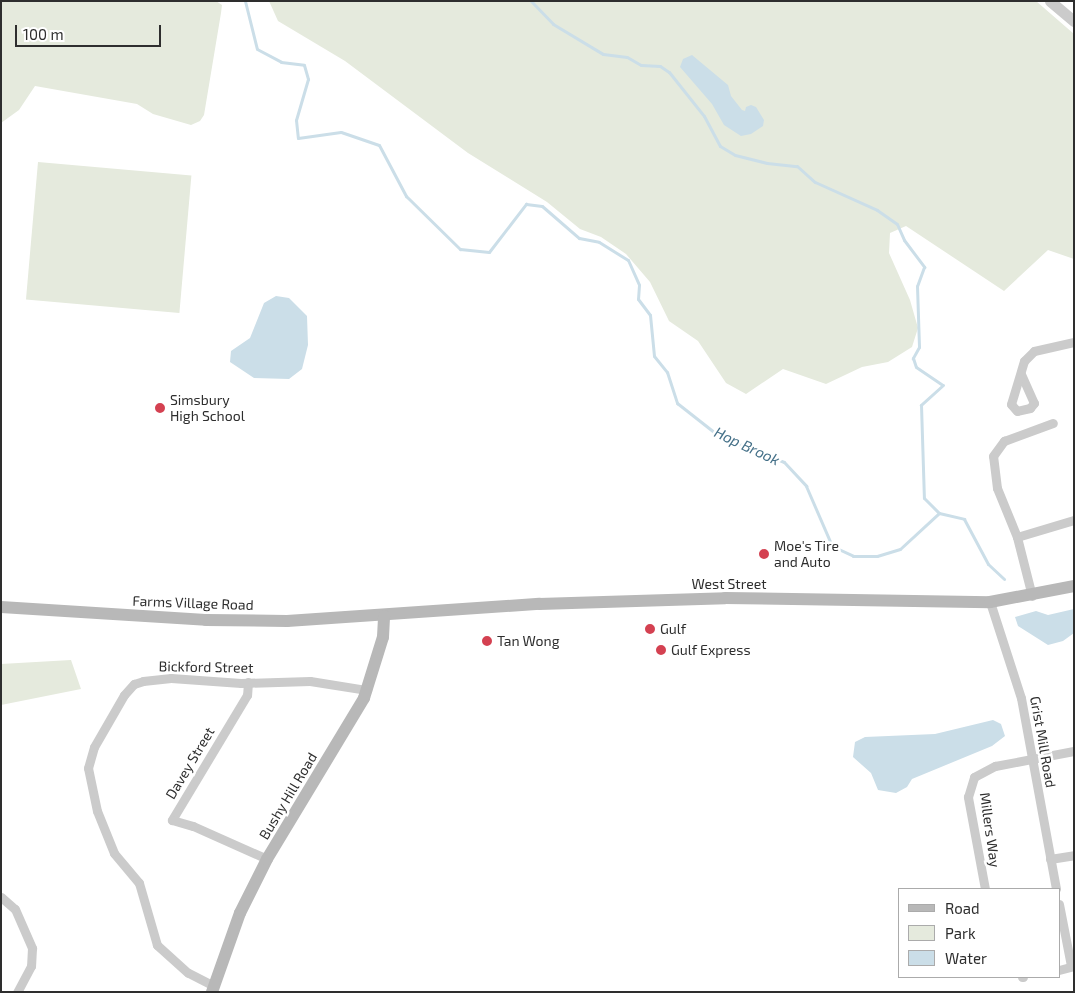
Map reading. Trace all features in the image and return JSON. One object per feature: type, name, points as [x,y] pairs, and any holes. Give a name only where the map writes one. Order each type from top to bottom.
[{"type":"main road","name":"West Street","points":[[384,616],[539,604],[725,598],[990,602],[1032,596],[1074,586]]},
{"type":"main road","name":"Farms Village Road","points":[[1,607],[206,620],[332,620],[384,616]]},
{"type":"main road","name":"Bushy Hill Road","points":[[213,989],[240,913],[267,859],[367,690],[383,637],[384,616]]},
{"type":"street","points":[[1050,1],[1074,21]]},
{"type":"street","points":[[1020,374],[1024,362],[1034,351],[1074,342]]},
{"type":"street","points":[[1032,596],[1016,537],[997,488],[993,456],[1004,441],[1053,423]]},
{"type":"street","points":[[1016,537],[1074,520]]},
{"type":"street","name":"Grist Mill Road","points":[[990,602],[1021,698],[1056,888]]},
{"type":"street","name":"Bickford Street","points":[[213,989],[188,973],[157,945],[139,883],[114,853],[97,811],[88,768],[94,747],[124,696],[134,684],[171,678],[248,682],[310,681],[367,690]]},
{"type":"street","name":"Davey Street","points":[[248,682],[247,695],[172,820],[193,826],[267,859]]},
{"type":"street","name":"Millers Way","points":[[985,888],[968,798],[970,786],[981,771],[1033,758],[1074,751]]},
{"type":"street","points":[[1050,858],[1074,855]]},
{"type":"street","points":[[1,897],[15,909],[32,948],[31,966],[18,992]]},
{"type":"street","points":[[1060,908],[1073,966],[1060,970]]},
{"type":"green space","points":[[1,1],[216,1],[222,5],[204,115],[200,121],[191,125],[153,114],[137,104],[35,86],[19,110],[1,123]]},
{"type":"green space","points":[[269,1],[1036,1],[1074,34],[1074,259],[1048,250],[1004,291],[906,226],[890,233],[889,253],[910,300],[918,328],[912,347],[888,362],[862,367],[826,384],[783,369],[746,394],[726,383],[698,341],[669,321],[650,282],[626,254],[601,237],[580,229],[547,202],[468,153],[345,61],[278,21]]},
{"type":"green space","points":[[38,162],[191,175],[179,313],[26,299]]},
{"type":"green space","points":[[71,660],[81,689],[1,705],[1,664]]},
{"type":"water","points":[[692,55],[728,85],[731,96],[742,110],[745,111],[746,107],[751,105],[756,107],[764,120],[763,126],[751,134],[741,136],[724,125],[712,104],[680,67],[683,59]]},
{"type":"water","points":[[276,296],[289,298],[307,316],[308,345],[302,369],[289,379],[254,378],[230,362],[231,351],[250,338],[264,303]]},
{"type":"water","points":[[1074,609],[1074,633],[1063,641],[1048,645],[1018,626],[1015,617],[1036,611],[1048,615]]},
{"type":"water","points":[[993,720],[1001,724],[1005,736],[992,746],[912,779],[907,787],[896,793],[878,790],[871,773],[853,757],[855,742],[865,737],[935,734]]},
{"type":"waterway","name":"Hop Brook","points":[[245,1],[257,49],[281,62],[304,65],[308,79],[296,120],[298,138],[341,132],[379,145],[406,196],[460,249],[489,252],[526,204],[542,206],[579,238],[599,242],[628,260],[639,285],[638,299],[650,315],[654,356],[667,372],[677,403],[719,436],[784,462],[806,486],[832,546],[853,556],[877,556],[900,549],[939,513],[964,519],[988,564],[1004,579]]},
{"type":"waterway","points":[[531,1],[553,24],[603,54],[627,57],[641,65],[660,66],[669,72],[704,116],[720,146],[735,155],[767,163],[797,166],[815,182],[877,210],[897,224],[904,240],[924,267],[917,286],[919,347],[913,358],[916,367],[943,385],[921,405],[924,498],[939,513]]},
{"type":"place","name":"Simsbury High School","points":[[160,408]]},
{"type":"place","name":"Moe's Tire and Auto","points":[[764,554]]},
{"type":"place","name":"Gulf","points":[[650,629]]},
{"type":"place","name":"Tan Wong","points":[[487,641]]},
{"type":"place","name":"Gulf Express","points":[[661,650]]}]
